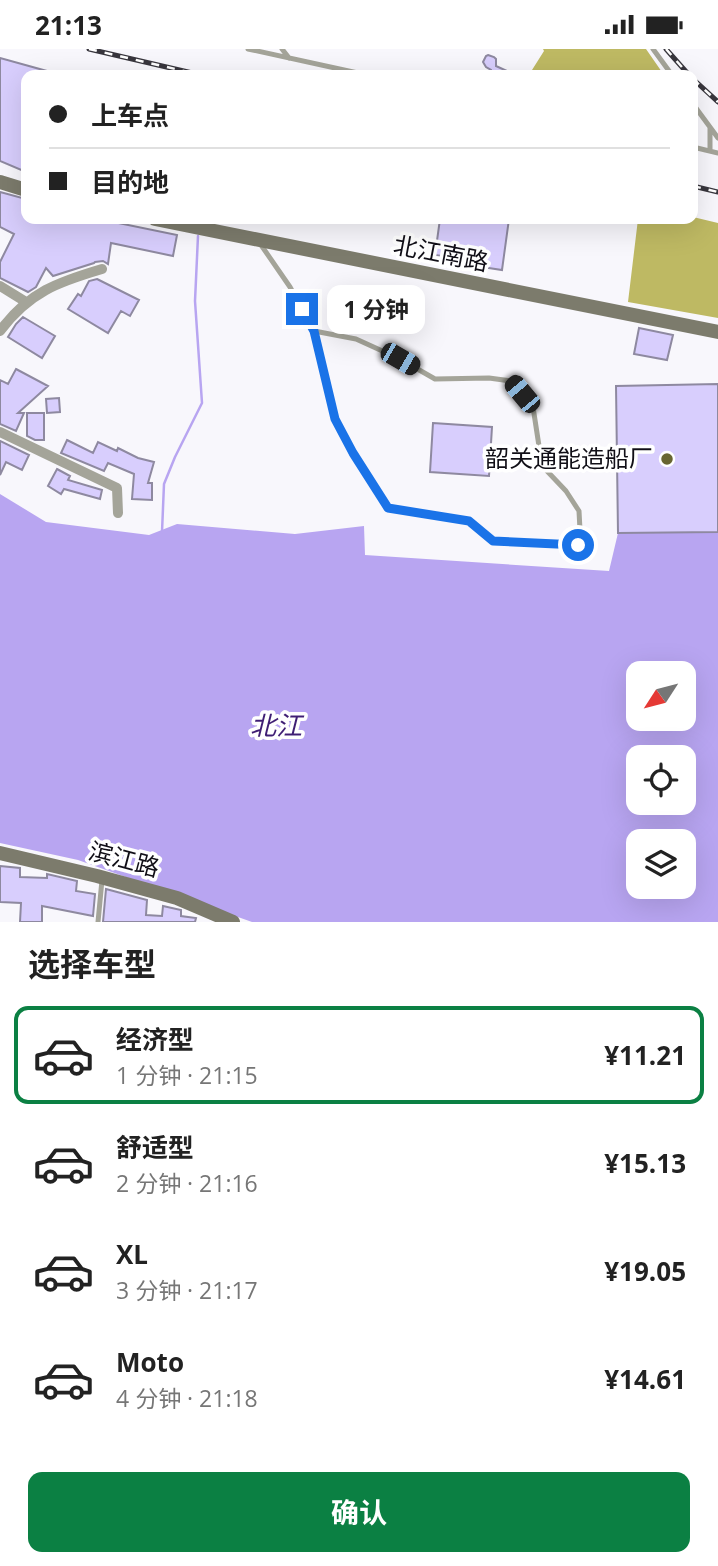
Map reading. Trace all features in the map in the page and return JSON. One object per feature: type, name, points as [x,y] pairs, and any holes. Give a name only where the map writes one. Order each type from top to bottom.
[{"type":"street","points":[[0,183],[21,189]]},
{"type":"street","name":"北江南路","points":[[178,224],[718,332]]},
{"type":"street","points":[[0,331],[10,317],[32,297],[68,279],[102,268]]},
{"type":"street","points":[[0,286],[26,302]]},
{"type":"street","points":[[0,432],[117,488],[118,513]]},
{"type":"street","name":"滨江路","points":[[0,853],[177,898],[233,922]]},
{"type":"lane","points":[[248,49],[345,70]]},
{"type":"lane","points":[[282,49],[289,58]]},
{"type":"lane","points":[[653,49],[668,70]]},
{"type":"lane","points":[[698,111],[718,138]]},
{"type":"lane","points":[[710,128],[710,150]]},
{"type":"lane","points":[[698,147],[718,153]]},
{"type":"lane","points":[[258,241],[290,287],[314,331],[335,419],[388,508],[469,521],[493,541],[578,545],[579,511],[566,491],[547,471],[539,446],[533,407],[511,381],[489,378],[435,379],[356,339],[314,331]]},
{"type":"lane","points":[[97,922],[102,877]]},
{"type":"shaded area","points":[[543,49],[646,49],[661,70],[532,70]]},
{"type":"shaded area","points":[[698,218],[718,223],[718,318],[628,302],[637,224],[698,224]]},
{"type":"water","name":"北江","points":[[0,494],[46,522],[149,535],[177,524],[295,534],[364,526],[365,555],[609,571],[618,533],[718,532],[718,922],[252,922],[78,860],[0,843]]},
{"type":"building","points":[[486,56],[494,57],[496,66],[505,70],[491,70],[486,67],[483,62]]},
{"type":"building","points":[[0,58],[43,70],[21,70],[21,170],[0,161]]},
{"type":"building","points":[[0,192],[21,198],[21,224],[123,224],[177,235],[173,256],[111,243],[108,264],[103,261],[95,262],[53,276],[46,268],[36,287],[28,292],[0,278],[0,262],[14,234],[0,227]]},
{"type":"building","points":[[439,224],[508,224],[502,270],[469,265],[469,260],[435,255]]},
{"type":"building","points":[[97,279],[139,300],[130,316],[121,311],[108,333],[68,309],[78,294],[81,296],[89,281]]},
{"type":"building","points":[[23,317],[55,336],[42,358],[8,337]]},
{"type":"building","points":[[639,328],[673,335],[667,360],[634,354]]},
{"type":"building","points":[[16,369],[48,386],[18,413],[24,413],[16,431],[0,424],[0,380],[8,384]]},
{"type":"building","name":"韶关通能造船厂","points":[[718,384],[718,532],[618,533],[616,386]]},
{"type":"building","points":[[59,398],[60,412],[47,413],[46,399]]},
{"type":"building","points":[[27,413],[44,413],[44,440],[27,436]]},
{"type":"building","points":[[433,423],[492,427],[489,476],[430,472]]},
{"type":"building","points":[[67,440],[93,453],[98,442],[154,462],[148,483],[152,483],[152,500],[132,499],[134,474],[108,463],[104,471],[61,453]]},
{"type":"building","points":[[0,441],[29,455],[22,470],[6,462],[0,475]]},
{"type":"building","points":[[57,469],[70,476],[68,480],[102,490],[100,499],[64,489],[61,494],[48,486]]},
{"type":"building","points":[[0,866],[20,868],[20,877],[47,878],[47,874],[77,881],[76,891],[95,894],[93,916],[42,906],[42,922],[20,922],[21,903],[0,902]]},
{"type":"building","points":[[106,889],[147,900],[146,915],[162,916],[163,906],[181,910],[181,916],[196,918],[195,922],[103,922]]},
{"type":"waterway","points":[[162,532],[164,484],[202,403],[195,301],[198,236]]},
{"type":"railway","points":[[89,49],[179,70]]},
{"type":"railway","points":[[666,49],[685,70]]},
{"type":"railway","points":[[698,84],[718,102]]},
{"type":"railway","points":[[698,187],[718,192]]},
{"type":"place","name":"韶关通能造船厂","points":[[667,459]]},
{"type":"route","points":[[302,309],[314,331],[335,419],[388,508],[469,521],[493,541],[578,545]]}]
